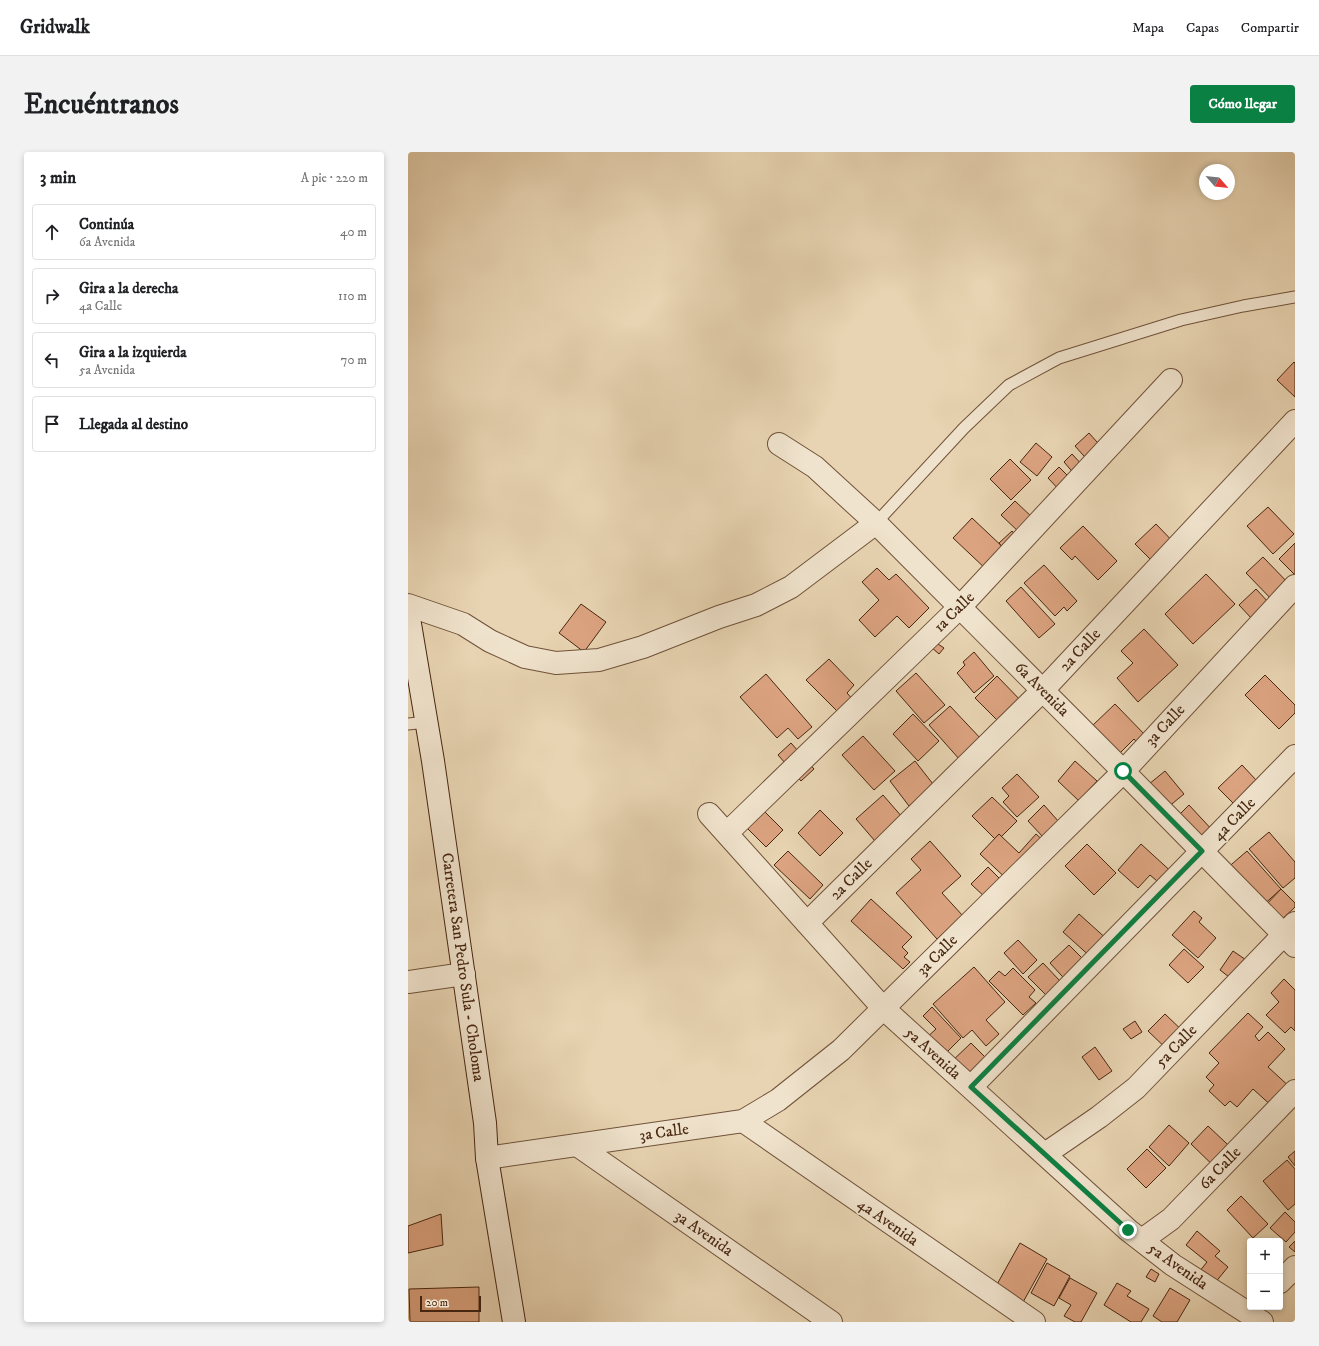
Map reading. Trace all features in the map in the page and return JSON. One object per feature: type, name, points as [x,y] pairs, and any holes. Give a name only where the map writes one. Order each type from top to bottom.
[{"type":"street","name":"1a Calle","points":[[727,833],[960,607],[1171,380]]},
{"type":"street","name":"2a Calle","points":[[807,923],[1043,690],[1295,421]]},
{"type":"street","name":"6a Avenida","points":[[778,444],[815,467],[876,523],[1202,851],[1291,935]]},
{"type":"street","points":[[408,605],[463,624],[490,640],[525,657],[556,663],[599,660],[643,647],[719,617],[756,605],[791,587],[876,523]]},
{"type":"street","name":"3a Calle","points":[[487,1158],[743,1121],[778,1100],[835,1054],[1123,771],[1295,586]]},
{"type":"street","name":"Carretera San Pedro Sula - Choloma","points":[[408,612],[418,723],[464,974],[485,1123],[487,1158],[514,1322]]},
{"type":"street","name":"4a Calle","points":[[971,1087],[1295,756]]},
{"type":"street","name":"5a Avenida","points":[[709,814],[883,1008],[1128,1230],[1173,1265],[1255,1314]]},
{"type":"street","name":"5a Calle","points":[[1045,1154],[1099,1117],[1136,1088],[1291,935]]},
{"type":"street","points":[[408,982],[464,974]]},
{"type":"street","name":"6a Calle","points":[[1142,1240],[1171,1219],[1295,1092]]},
{"type":"street","name":"4a Avenida","points":[[743,1121],[1034,1322]]},
{"type":"street","name":"3a Avenida","points":[[577,1145],[831,1322]]},
{"type":"street","points":[[1283,1279],[1295,1267]]},
{"type":"lane","points":[[876,523],[964,428],[1009,385],[1059,358],[1182,320],[1243,306],[1295,297]]},
{"type":"building","points":[[1294,362],[1295,363],[1295,397],[1277,380]]},
{"type":"building","points":[[1089,433],[1105,451],[1091,464],[1075,446]]},
{"type":"building","points":[[1036,443],[1052,457],[1037,476],[1020,462]]},
{"type":"building","points":[[1072,454],[1085,468],[1076,476],[1064,462]]},
{"type":"building","points":[[1010,459],[1031,480],[1011,500],[990,479]]},
{"type":"building","points":[[1059,467],[1074,482],[1062,493],[1048,478]]},
{"type":"building","points":[[1015,501],[1034,519],[1020,533],[1001,515]]},
{"type":"building","points":[[1268,507],[1294,534],[1273,554],[1247,526]]},
{"type":"building","points":[[972,518],[1007,551],[988,571],[953,538]]},
{"type":"building","points":[[1156,524],[1181,550],[1161,570],[1135,544]]},
{"type":"building","points":[[1083,526],[1117,561],[1098,580],[1075,556],[1072,560],[1060,548]]},
{"type":"building","points":[[1012,531],[1021,543],[1008,554],[999,543]]},
{"type":"building","points":[[1295,543],[1295,575],[1279,559]]},
{"type":"building","points":[[1263,557],[1293,588],[1276,604],[1246,573]]},
{"type":"building","points":[[1044,565],[1077,601],[1067,611],[1064,607],[1055,616],[1024,583]]},
{"type":"building","points":[[877,568],[889,580],[896,574],[929,608],[909,628],[897,616],[875,637],[859,620],[879,600],[862,582]]},
{"type":"building","points":[[1206,574],[1235,604],[1193,644],[1165,614]]},
{"type":"building","points":[[1021,587],[1055,624],[1039,638],[1006,601]]},
{"type":"building","points":[[1256,589],[1270,604],[1253,620],[1239,605]]},
{"type":"building","points":[[581,604],[606,622],[584,652],[559,633]]},
{"type":"building","points":[[1144,629],[1178,665],[1138,702],[1117,678],[1133,663],[1121,651]]},
{"type":"building","points":[[935,642],[944,648],[939,654],[931,647]]},
{"type":"building","points":[[974,652],[994,676],[974,693],[957,673],[965,665],[963,662]]},
{"type":"building","points":[[829,659],[854,685],[847,693],[856,703],[842,716],[806,680]]},
{"type":"building","points":[[916,673],[945,705],[924,723],[896,691]]},
{"type":"building","points":[[766,674],[812,727],[798,739],[788,728],[777,738],[740,697]]},
{"type":"building","points":[[1265,675],[1295,705],[1295,713],[1279,729],[1245,695]]},
{"type":"building","points":[[997,676],[1025,705],[1003,726],[975,698]]},
{"type":"building","points":[[1115,704],[1147,737],[1139,745],[1134,739],[1119,754],[1092,726]]},
{"type":"building","points":[[950,706],[982,740],[960,760],[929,725]]},
{"type":"building","points":[[913,714],[939,741],[918,761],[893,734]]},
{"type":"building","points":[[863,736],[895,771],[874,790],[842,755]]},
{"type":"building","points":[[791,743],[814,769],[801,781],[778,755]]},
{"type":"building","points":[[915,761],[940,793],[921,796],[909,806],[890,781]]},
{"type":"building","points":[[1075,761],[1097,781],[1079,801],[1058,781]]},
{"type":"building","points":[[1242,765],[1257,781],[1234,804],[1218,788]]},
{"type":"building","points":[[1165,771],[1184,794],[1162,812],[1143,789]]},
{"type":"building","points":[[1017,774],[1039,797],[1017,817],[1003,802],[1009,796],[1002,788]]},
{"type":"building","points":[[883,795],[903,818],[881,848],[856,819]]},
{"type":"building","points":[[992,797],[1017,821],[997,841],[972,816]]},
{"type":"building","points":[[1044,805],[1059,822],[1043,837],[1028,821]]},
{"type":"building","points":[[1189,805],[1215,833],[1204,843],[1178,816]]},
{"type":"building","points":[[763,810],[783,830],[766,847],[746,827]]},
{"type":"building","points":[[820,810],[843,833],[820,856],[798,833]]},
{"type":"building","points":[[1269,832],[1295,862],[1295,878],[1283,888],[1249,849]]},
{"type":"building","points":[[999,834],[1019,853],[1036,834],[1047,844],[1011,883],[980,854]]},
{"type":"building","points":[[930,841],[961,876],[942,893],[963,916],[937,939],[896,893],[921,870],[911,859]]},
{"type":"building","points":[[1087,844],[1116,873],[1094,895],[1065,866]]},
{"type":"building","points":[[1141,844],[1176,876],[1160,894],[1152,887],[1157,881],[1150,875],[1138,888],[1118,870]]},
{"type":"building","points":[[788,851],[823,885],[810,899],[774,865]]},
{"type":"building","points":[[1247,851],[1281,889],[1260,908],[1225,870]]},
{"type":"building","points":[[988,867],[1004,883],[987,899],[971,884]]},
{"type":"building","points":[[1281,889],[1295,903],[1295,907],[1279,922],[1264,907]]},
{"type":"building","points":[[871,899],[912,937],[902,947],[908,953],[904,957],[910,962],[903,969],[851,921]]},
{"type":"building","points":[[1194,911],[1202,918],[1199,922],[1216,938],[1198,958],[1172,935]]},
{"type":"building","points":[[1079,914],[1109,941],[1093,959],[1063,932]]},
{"type":"building","points":[[1018,940],[1037,960],[1023,974],[1004,953]]},
{"type":"building","points":[[1069,945],[1092,968],[1072,987],[1050,963]]},
{"type":"building","points":[[1184,949],[1204,967],[1188,983],[1169,965]]},
{"type":"building","points":[[1233,951],[1252,964],[1238,984],[1220,970]]},
{"type":"building","points":[[1043,963],[1060,981],[1046,995],[1028,977]]},
{"type":"building","points":[[974,967],[1005,1002],[986,1020],[999,1034],[986,1046],[972,1030],[963,1038],[933,1004]]},
{"type":"building","points":[[1013,968],[1035,990],[1029,997],[1036,1003],[1023,1015],[989,981],[999,971],[1005,976]]},
{"type":"building","points":[[1284,979],[1295,990],[1295,1031],[1291,1027],[1285,1033],[1266,1015],[1279,1002],[1271,993]]},
{"type":"building","points":[[932,1007],[961,1038],[941,1058],[924,1040],[936,1029],[923,1016]]},
{"type":"building","points":[[1248,1013],[1263,1027],[1255,1036],[1259,1041],[1268,1032],[1285,1049],[1268,1067],[1292,1089],[1274,1108],[1253,1089],[1237,1107],[1230,1101],[1225,1106],[1209,1091],[1214,1085],[1206,1077],[1219,1063],[1209,1053]]},
{"type":"building","points":[[1165,1014],[1189,1037],[1172,1054],[1148,1031]]},
{"type":"building","points":[[1135,1021],[1142,1032],[1131,1039],[1123,1029]]},
{"type":"building","points":[[971,1043],[989,1061],[968,1082],[950,1063]]},
{"type":"building","points":[[1095,1047],[1112,1071],[1099,1080],[1082,1057]]},
{"type":"building","points":[[1169,1125],[1189,1143],[1169,1166],[1149,1147]]},
{"type":"building","points":[[1208,1126],[1243,1159],[1221,1173],[1191,1144]]},
{"type":"building","points":[[1147,1149],[1166,1168],[1146,1188],[1127,1169]]},
{"type":"building","points":[[1295,1151],[1295,1166],[1288,1157]]},
{"type":"building","points":[[1287,1160],[1295,1169],[1295,1204],[1288,1210],[1263,1181]]},
{"type":"building","points":[[1241,1196],[1268,1224],[1253,1238],[1227,1210]]},
{"type":"building","points":[[1285,1212],[1295,1222],[1295,1232],[1286,1242],[1270,1228]]},
{"type":"building","points":[[441,1214],[443,1245],[408,1253],[408,1226]]},
{"type":"building","points":[[1197,1231],[1220,1251],[1215,1256],[1228,1267],[1210,1289],[1195,1277],[1207,1262],[1186,1245]]},
{"type":"building","points":[[1295,1241],[1295,1252],[1289,1247]]},
{"type":"building","points":[[1020,1243],[1047,1259],[1022,1304],[995,1288]]},
{"type":"building","points":[[1047,1263],[1070,1276],[1054,1306],[1031,1293]]},
{"type":"building","points":[[1151,1269],[1159,1274],[1155,1282],[1146,1277]]},
{"type":"building","points":[[1070,1278],[1097,1293],[1081,1322],[1075,1322],[1064,1316],[1071,1305],[1059,1298]]},
{"type":"building","points":[[1117,1283],[1131,1291],[1127,1296],[1149,1309],[1141,1322],[1131,1322],[1104,1305]]},
{"type":"building","points":[[479,1287],[479,1322],[410,1322],[409,1289]]},
{"type":"building","points":[[1170,1288],[1190,1300],[1177,1322],[1162,1322],[1153,1316]]},
{"type":"route","points":[[1123,771],[1202,851],[971,1087],[1128,1230]]}]
